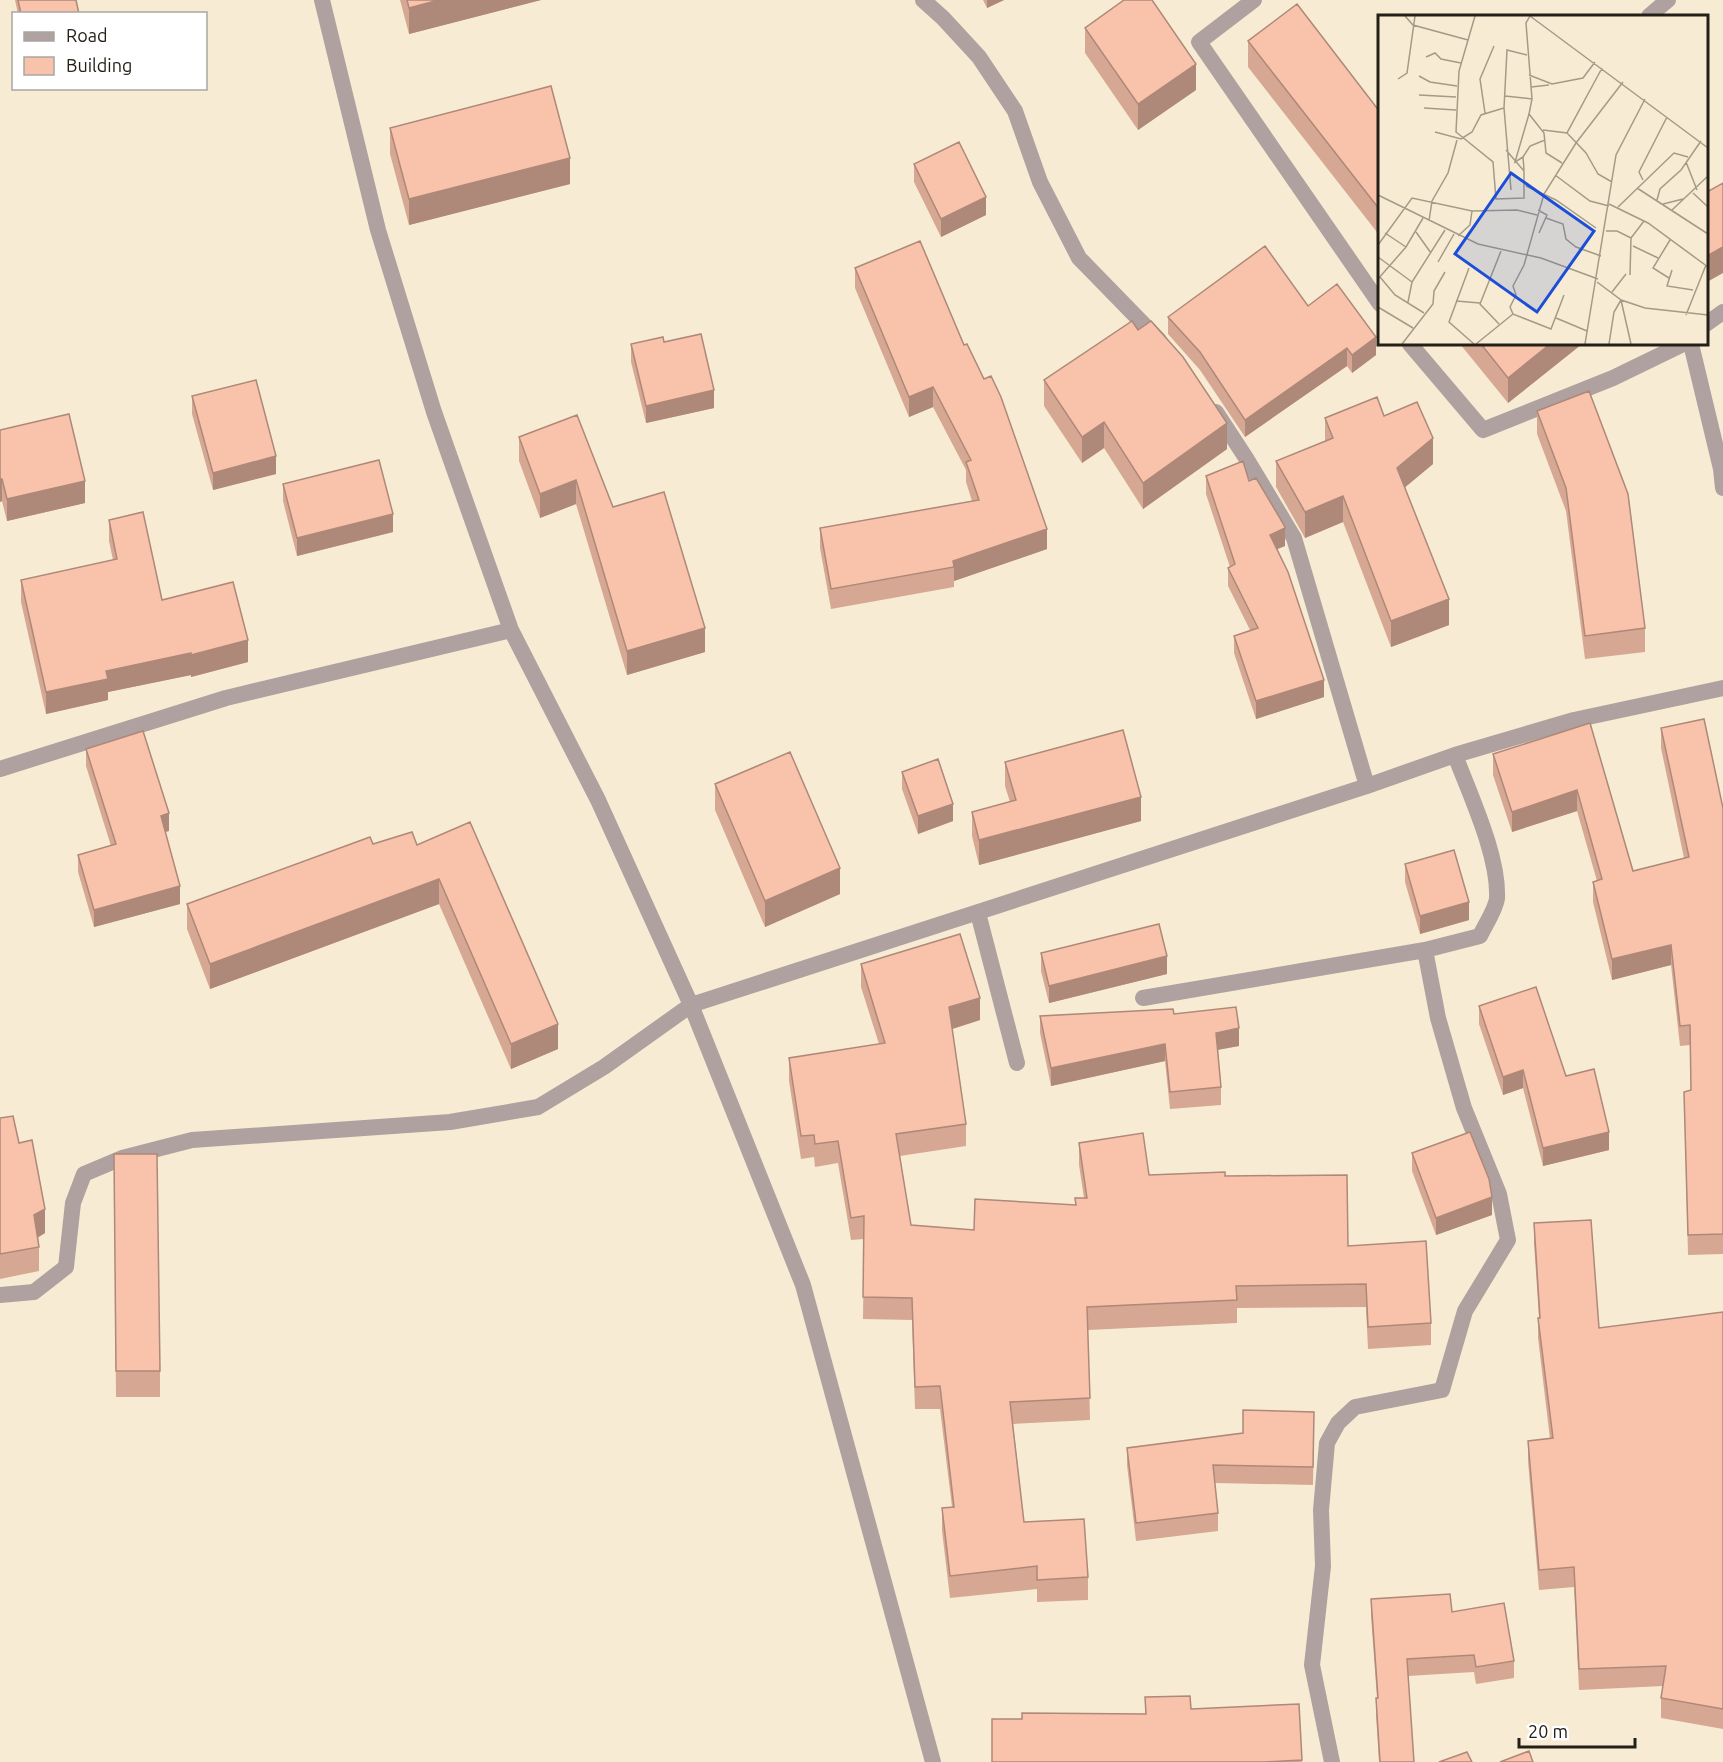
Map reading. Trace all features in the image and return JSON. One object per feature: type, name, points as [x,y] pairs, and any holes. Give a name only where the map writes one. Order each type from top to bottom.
[{"type":"street","points":[[321,0],[378,230],[434,412],[511,630],[598,800],[691,1005],[803,1286],[933,1762]]},
{"type":"street","points":[[923,0],[980,57],[1015,111],[1040,182],[1079,258],[1169,351]]},
{"type":"street","points":[[1254,0],[1199,42],[1378,301]]},
{"type":"street","points":[[1650,15],[1668,0]]},
{"type":"street","points":[[1708,323],[1723,312]]},
{"type":"street","points":[[1411,345],[1483,430],[1613,378],[1681,345]]},
{"type":"street","points":[[1691,345],[1721,469],[1723,488]]},
{"type":"street","points":[[1210,403],[1294,538],[1367,786]]},
{"type":"street","points":[[0,769],[226,698],[511,630]]},
{"type":"street","points":[[0,1295],[34,1292],[66,1267],[73,1203],[84,1174],[122,1158],[192,1140],[450,1122],[538,1107],[604,1067],[691,1005],[1367,786],[1455,755],[1574,720],[1723,688]]},
{"type":"street","points":[[1143,998],[1425,950],[1479,936],[1497,900],[1495,868],[1455,755]]},
{"type":"street","points":[[978,913],[1017,1063]]},
{"type":"street","points":[[1332,1762],[1312,1665],[1323,1566],[1321,1510],[1327,1443],[1338,1424],[1355,1407],[1442,1390],[1465,1311],[1508,1240],[1498,1194],[1464,1108],[1441,1029],[1425,950]]},
{"type":"building","points":[[18,0],[76,0],[79,12],[21,12]]},
{"type":"building","points":[[407,0],[439,0],[409,8]]},
{"type":"building","points":[[1124,0],[1152,0],[1196,64],[1138,104],[1085,28]]},
{"type":"building","points":[[1297,4],[1378,109],[1378,207],[1248,41]]},
{"type":"building","points":[[551,86],[570,158],[409,199],[390,128]]},
{"type":"building","points":[[959,142],[986,197],[941,219],[914,164]]},
{"type":"building","points":[[1723,183],[1723,247],[1708,255],[1708,191]]},
{"type":"building","points":[[920,241],[964,345],[967,344],[984,379],[991,376],[1001,397],[1047,529],[953,561],[954,567],[831,589],[820,528],[979,500],[966,462],[971,460],[933,387],[909,397],[855,268]]},
{"type":"building","points":[[1265,246],[1308,306],[1337,284],[1376,337],[1352,355],[1347,348],[1245,420],[1200,352],[1168,317]]},
{"type":"building","points":[[1132,321],[1138,330],[1151,321],[1183,357],[1227,423],[1143,483],[1104,422],[1082,437],[1044,380]]},
{"type":"building","points":[[701,334],[714,390],[646,406],[631,344],[663,337],[664,342]]},
{"type":"building","points":[[1482,345],[1549,345],[1508,378]]},
{"type":"building","points":[[256,380],[276,456],[213,473],[192,396]]},
{"type":"building","points":[[1589,391],[1628,494],[1645,628],[1585,636],[1566,488],[1537,411]]},
{"type":"building","points":[[1377,397],[1384,416],[1417,402],[1433,438],[1397,468],[1449,599],[1391,621],[1343,496],[1305,512],[1276,461],[1333,438],[1325,418]]},
{"type":"building","points":[[69,414],[85,481],[7,499],[2,479],[0,479],[0,430]]},
{"type":"building","points":[[577,415],[613,507],[664,492],[705,628],[627,651],[576,480],[540,494],[519,437]]},
{"type":"building","points":[[379,460],[393,514],[297,538],[283,484]]},
{"type":"building","points":[[1243,461],[1249,481],[1256,478],[1284,525],[1285,528],[1270,535],[1288,572],[1324,680],[1256,701],[1234,636],[1258,628],[1228,568],[1235,564],[1206,476]]},
{"type":"building","points":[[143,512],[162,600],[233,582],[248,640],[191,655],[191,653],[106,671],[108,679],[46,692],[21,580],[117,559],[109,520]]},
{"type":"building","points":[[1704,719],[1723,808],[1723,1234],[1688,1235],[1684,1092],[1691,1090],[1690,1025],[1680,1026],[1671,945],[1612,959],[1593,882],[1602,879],[1577,790],[1512,812],[1493,754],[1590,723],[1633,871],[1689,857],[1661,728]]},
{"type":"building","points":[[1123,730],[1141,797],[979,840],[972,812],[1016,800],[1005,762]]},
{"type":"building","points":[[143,731],[169,813],[161,816],[180,886],[94,910],[78,855],[116,844],[86,749]]},
{"type":"building","points":[[790,752],[840,868],[765,901],[715,784]]},
{"type":"building","points":[[938,759],[953,804],[918,816],[902,772]]},
{"type":"building","points":[[470,822],[558,1024],[511,1044],[439,879],[210,964],[187,904],[370,837],[373,844],[412,832],[417,845]]},
{"type":"building","points":[[1454,850],[1469,902],[1420,916],[1405,864]]},
{"type":"building","points":[[1159,924],[1167,956],[1049,986],[1041,953]]},
{"type":"building","points":[[960,934],[980,998],[949,1007],[966,1124],[896,1134],[911,1225],[974,1230],[975,1199],[1076,1205],[1075,1198],[1087,1198],[1079,1143],[1143,1133],[1149,1175],[1225,1172],[1225,1176],[1347,1175],[1348,1246],[1426,1241],[1431,1323],[1368,1327],[1366,1284],[1236,1286],[1237,1300],[1087,1307],[1090,1398],[1010,1402],[1024,1522],[1084,1519],[1088,1577],[1037,1580],[1037,1566],[950,1576],[942,1508],[954,1507],[940,1386],[915,1387],[912,1298],[863,1297],[864,1216],[851,1218],[838,1141],[815,1144],[814,1135],[801,1136],[789,1058],[885,1043],[861,964]]},
{"type":"building","points":[[1536,987],[1566,1076],[1594,1069],[1609,1132],[1543,1148],[1523,1070],[1503,1077],[1479,1006]]},
{"type":"building","points":[[1236,1007],[1239,1028],[1216,1033],[1221,1087],[1170,1092],[1165,1044],[1051,1068],[1040,1016],[1173,1009],[1174,1014]]},
{"type":"building","points":[[13,1116],[19,1143],[32,1140],[45,1209],[34,1215],[39,1247],[0,1254],[0,1118]]},
{"type":"building","points":[[1470,1132],[1489,1179],[1492,1197],[1436,1218],[1412,1153]]},
{"type":"building","points":[[114,1154],[157,1154],[160,1371],[116,1371]]},
{"type":"building","points":[[1591,1220],[1599,1328],[1723,1312],[1723,1709],[1661,1698],[1666,1666],[1579,1669],[1574,1567],[1539,1570],[1528,1441],[1553,1438],[1538,1318],[1540,1318],[1534,1223]]},
{"type":"building","points":[[1243,1410],[1314,1412],[1313,1467],[1213,1465],[1218,1513],[1136,1523],[1127,1448],[1243,1433]]},
{"type":"building","points":[[1450,1594],[1452,1612],[1504,1603],[1514,1661],[1476,1667],[1474,1655],[1407,1659],[1414,1762],[1380,1762],[1371,1599]]},
{"type":"building","points":[[1190,1696],[1191,1709],[1299,1704],[1302,1760],[992,1762],[992,1719],[1022,1719],[1022,1713],[1146,1714],[1145,1697]]},
{"type":"building","points":[[1529,1751],[1533,1762],[1500,1762]]},
{"type":"building","points":[[1467,1752],[1472,1762],[1439,1762]]}]
